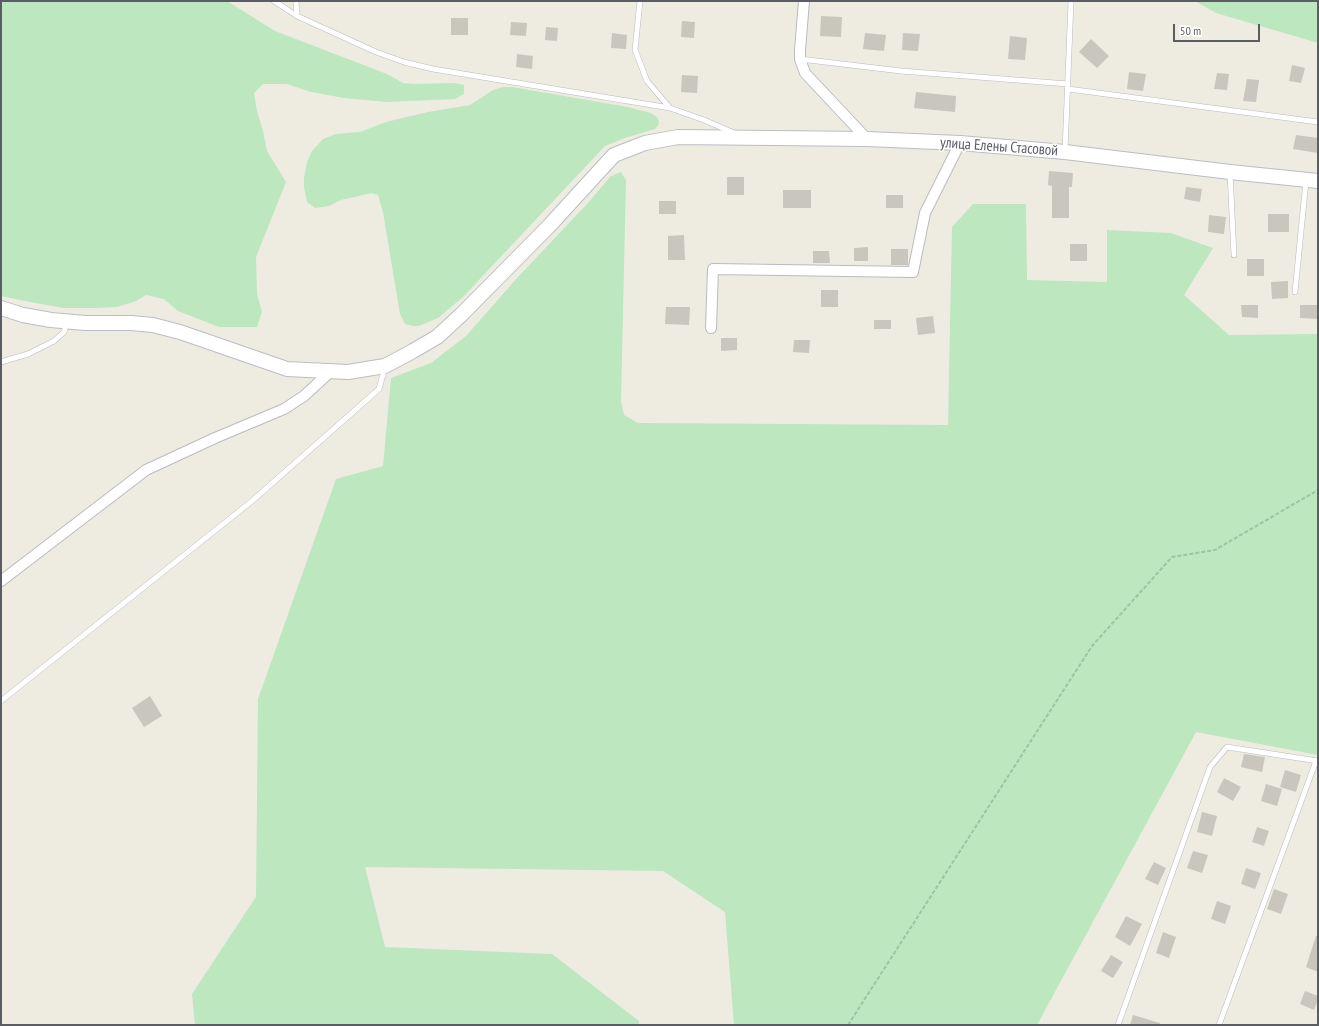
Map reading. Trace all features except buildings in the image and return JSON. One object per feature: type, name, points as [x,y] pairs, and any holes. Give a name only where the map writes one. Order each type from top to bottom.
[{"type":"main road","name":"улица Елены Стасовой","points":[[1,308],[23,315],[67,322],[131,323],[153,325],[180,332],[287,369],[330,372],[359,371],[385,366],[436,337],[462,314],[549,226],[614,155],[644,143],[678,137],[867,139],[960,143],[1065,152],[1312,181]]},
{"type":"street","points":[[804,1],[800,58],[805,73],[867,139]]},
{"type":"street","points":[[711,328],[713,269],[913,272],[925,213],[960,143]]},
{"type":"street","points":[[1,581],[146,470],[215,438],[284,409],[304,396],[330,372]]},
{"type":"lane","points":[[274,1],[297,16],[376,52],[404,62],[434,69],[670,108],[704,120],[744,137]]},
{"type":"lane","points":[[296,1],[297,16]]},
{"type":"lane","points":[[640,1],[635,50],[647,81],[670,108]]},
{"type":"lane","points":[[1065,152],[1071,1]]},
{"type":"lane","points":[[800,58],[900,71],[1068,87],[1318,122]]},
{"type":"lane","points":[[1230,172],[1234,255]]},
{"type":"lane","points":[[1295,292],[1312,181]]},
{"type":"lane","points":[[1,362],[28,354],[54,341],[64,332],[67,322]]},
{"type":"lane","points":[[1,701],[252,501],[379,389],[385,366]]},
{"type":"lane","points":[[1118,1025],[1210,767],[1227,747],[1317,761],[1219,1025]]},
{"type":"path","points":[[848,1025],[1092,646],[1172,557],[1215,550],[1318,490]]},
{"type":"green space","points":[[1,1],[227,1],[275,31],[387,74],[403,83],[455,83],[464,85],[464,94],[455,99],[387,102],[344,98],[311,92],[287,84],[263,84],[254,93],[267,151],[286,182],[256,257],[257,294],[262,312],[257,327],[219,327],[178,311],[164,299],[146,295],[136,301],[117,307],[97,308],[63,308],[25,301],[1,296]]},
{"type":"green space","points":[[1195,1],[1318,1],[1318,43],[1216,13]]},
{"type":"green space","points":[[503,87],[512,87],[628,107],[651,113],[658,118],[659,124],[655,129],[605,146],[463,297],[438,318],[419,326],[405,324],[400,314],[383,212],[378,195],[372,193],[341,200],[329,206],[315,208],[307,202],[304,187],[307,162],[312,151],[323,139],[336,134],[360,132],[386,122],[428,112],[470,105],[493,90]]},
{"type":"green space","points":[[621,172],[626,180],[621,401],[624,415],[638,423],[948,425],[952,227],[973,204],[1026,204],[1027,280],[1107,282],[1107,230],[1171,233],[1213,248],[1184,295],[1229,335],[1318,334],[1318,755],[1196,732],[1037,1025],[734,1025],[725,912],[663,871],[365,867],[385,947],[552,954],[639,1021],[639,1025],[195,1025],[192,994],[256,897],[258,699],[336,479],[383,466],[391,378],[431,363],[466,336],[611,176]]}]
